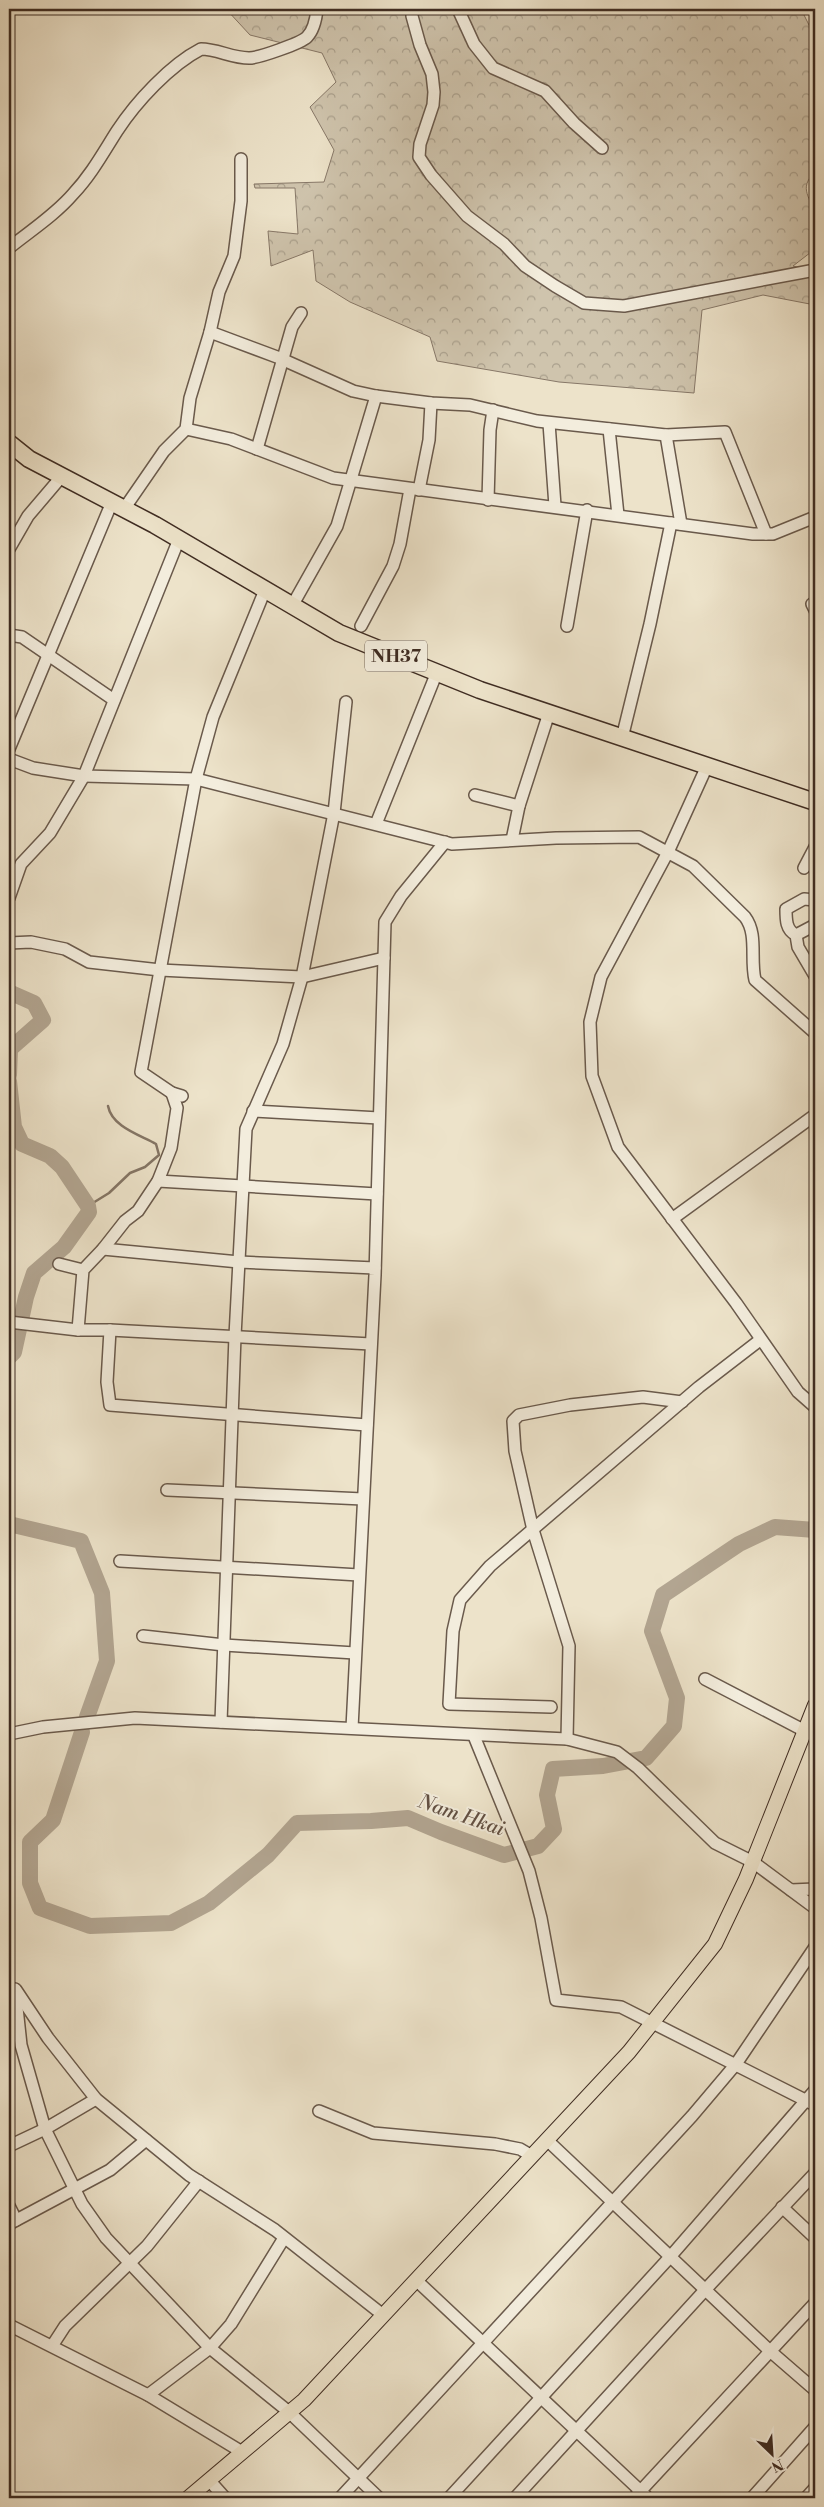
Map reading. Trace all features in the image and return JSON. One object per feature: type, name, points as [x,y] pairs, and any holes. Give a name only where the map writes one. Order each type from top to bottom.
[{"type":"highway","name":"NH37","points":[[9,442],[29,459],[179,539],[339,633],[437,672],[549,713],[815,802]]},
{"type":"main road","points":[[188,2498],[304,2400],[629,2052],[715,1944],[753,1862],[815,1705]]},
{"type":"street","points":[[9,248],[72,195],[101,159],[118,129],[178,61],[201,48],[237,57],[251,58],[262,56],[306,38],[316,20],[317,9]]},
{"type":"street","points":[[412,9],[418,38],[432,74],[434,92],[433,105],[420,144],[419,157],[467,216],[504,244],[525,266],[555,286],[584,303],[624,306],[815,270]]},
{"type":"street","points":[[458,9],[474,44],[493,68],[545,91],[574,123],[602,148]]},
{"type":"street","points":[[9,750],[48,655],[118,505],[164,451],[186,429],[190,398],[210,332],[219,292],[234,256],[242,201],[241,159]]},
{"type":"street","points":[[257,449],[292,327],[301,313]]},
{"type":"street","points":[[210,332],[284,360],[353,391],[376,396],[431,403],[470,405],[549,423],[666,435],[725,432],[766,534]]},
{"type":"street","points":[[292,606],[337,526],[376,396]]},
{"type":"street","points":[[361,626],[393,566],[400,544],[429,440],[431,403]]},
{"type":"street","points":[[488,500],[490,430],[493,410]]},
{"type":"street","points":[[549,423],[555,506]]},
{"type":"street","points":[[186,429],[231,439],[332,478],[488,500],[555,506],[766,534],[773,534],[815,517]]},
{"type":"street","points":[[609,429],[618,515]]},
{"type":"street","points":[[622,738],[676,523],[666,435]]},
{"type":"street","points":[[9,550],[28,516],[62,476]]},
{"type":"street","points":[[567,626],[587,510]]},
{"type":"street","points":[[9,898],[21,864],[50,833],[84,776],[179,539]]},
{"type":"street","points":[[78,1330],[83,1270],[103,1249],[125,1221],[138,1211],[158,1181],[171,1148],[178,1108],[177,1094],[141,1072],[196,779],[213,717],[265,590]]},
{"type":"street","points":[[9,635],[22,637],[114,700]]},
{"type":"street","points":[[376,824],[437,672]]},
{"type":"street","points":[[222,1722],[235,1336],[246,1129],[283,1044],[302,977],[334,813],[346,702]]},
{"type":"street","points":[[512,840],[519,806],[549,713]]},
{"type":"street","points":[[9,759],[32,768],[84,776],[196,779],[452,844],[512,840],[639,837],[693,866],[745,917],[750,924],[752,932],[752,969],[755,980],[815,1032]]},
{"type":"street","points":[[707,766],[668,852],[601,977],[590,1022],[592,1076],[618,1147],[736,1303],[798,1392],[815,1407]]},
{"type":"street","points":[[475,795],[519,806]]},
{"type":"street","points":[[352,1728],[375,1268],[386,922],[401,896],[445,842]]},
{"type":"street","points":[[804,868],[815,847]]},
{"type":"street","points":[[815,900],[804,899],[786,910],[786,924],[791,932],[796,935],[798,947],[815,976]]},
{"type":"street","points":[[796,935],[815,925]]},
{"type":"street","points":[[9,943],[31,942],[65,950],[89,962],[160,970],[302,977],[384,958]]},
{"type":"street","points":[[253,1111],[379,1118]]},
{"type":"street","points":[[672,1219],[815,1115]]},
{"type":"street","points":[[158,1181],[244,1184],[377,1194]]},
{"type":"street","points":[[103,1249],[239,1262],[375,1268]]},
{"type":"street","points":[[60,1264],[83,1270]]},
{"type":"street","points":[[11,1322],[78,1330],[110,1330],[371,1344]]},
{"type":"street","points":[[110,1330],[107,1382],[110,1405],[367,1425]]},
{"type":"street","points":[[551,1707],[449,1704],[453,1631],[460,1600],[490,1566],[682,1402],[760,1340]]},
{"type":"street","points":[[567,1739],[569,1646],[533,1530],[515,1451],[513,1421],[519,1415],[570,1405],[643,1397],[682,1402]]},
{"type":"street","points":[[167,1490],[363,1499]]},
{"type":"street","points":[[120,1561],[360,1575]]},
{"type":"street","points":[[144,1636],[224,1646],[356,1653]]},
{"type":"street","points":[[705,1679],[805,1730]]},
{"type":"street","points":[[9,1734],[42,1727],[135,1718],[352,1728],[474,1736],[567,1739],[618,1752],[638,1768],[715,1843],[753,1862],[815,1908]]},
{"type":"street","points":[[474,1736],[529,1871],[541,1918],[556,2000],[621,2007],[654,2021],[811,2103]]},
{"type":"street","points":[[791,1890],[815,1889]]},
{"type":"street","points":[[340,2498],[614,2203],[736,2064],[815,1947]]},
{"type":"street","points":[[12,1987],[48,2038],[96,2099],[199,2182],[284,2238],[383,2315]]},
{"type":"street","points":[[12,1987],[21,2045],[45,2129],[82,2204],[106,2238],[210,2348],[289,2412],[379,2498]]},
{"type":"street","points":[[449,2498],[811,2103],[815,2090]]},
{"type":"street","points":[[9,2146],[45,2129],[96,2099]]},
{"type":"street","points":[[319,2111],[373,2133],[496,2144],[520,2149],[532,2156]]},
{"type":"street","points":[[9,2206],[12,2222],[110,2170],[146,2140]]},
{"type":"street","points":[[547,2140],[770,2352],[815,2390]]},
{"type":"street","points":[[515,2498],[815,2173]]},
{"type":"street","points":[[52,2346],[65,2326],[147,2246],[199,2182]]},
{"type":"street","points":[[782,2207],[815,2238]]},
{"type":"street","points":[[148,2395],[210,2348],[231,2324],[284,2238]]},
{"type":"street","points":[[416,2280],[577,2432],[641,2496],[815,2302]]},
{"type":"street","points":[[9,2325],[148,2395],[242,2452]]},
{"type":"street","points":[[752,2498],[815,2426]]},
{"type":"street","points":[[209,2480],[225,2498]]},
{"type":"street","points":[[806,2498],[815,2488]]},
{"type":"green space","points":[[226,9],[801,9],[815,37],[815,172],[810,178],[806,189],[815,216],[816,232],[815,249],[793,266],[815,272],[815,305],[763,295],[702,310],[694,393],[559,382],[437,361],[430,337],[350,302],[316,281],[313,250],[271,266],[268,231],[298,234],[295,188],[255,188],[254,184],[324,182],[334,150],[310,107],[336,82],[322,53],[250,35]]},
{"type":"waterway","name":"Nam Hkai","points":[[9,992],[34,1003],[43,1020],[10,1049],[9,1075]]},
{"type":"waterway","name":"Nam Hkai","points":[[9,1081],[14,1127],[22,1144],[50,1156],[62,1167],[88,1206],[89,1212],[64,1247],[34,1273],[26,1297],[14,1352],[9,1357]]},
{"type":"waterway","points":[[88,1206],[109,1193],[130,1173],[145,1167],[159,1155],[156,1144],[127,1130],[115,1120],[108,1106]]},
{"type":"waterway","name":"Nam Hkai","points":[[9,1524],[81,1541],[102,1593],[107,1661],[87,1717]]},
{"type":"waterway","name":"Nam Hkai","points":[[82,1732],[53,1820],[30,1842],[30,1883],[40,1908],[90,1926],[171,1923],[209,1903],[268,1855],[297,1823],[408,1818],[504,1855],[538,1846],[554,1829],[547,1795],[553,1769],[603,1766],[646,1758],[674,1726],[677,1698],[652,1631],[663,1595],[739,1544],[775,1527],[815,1530]]}]
